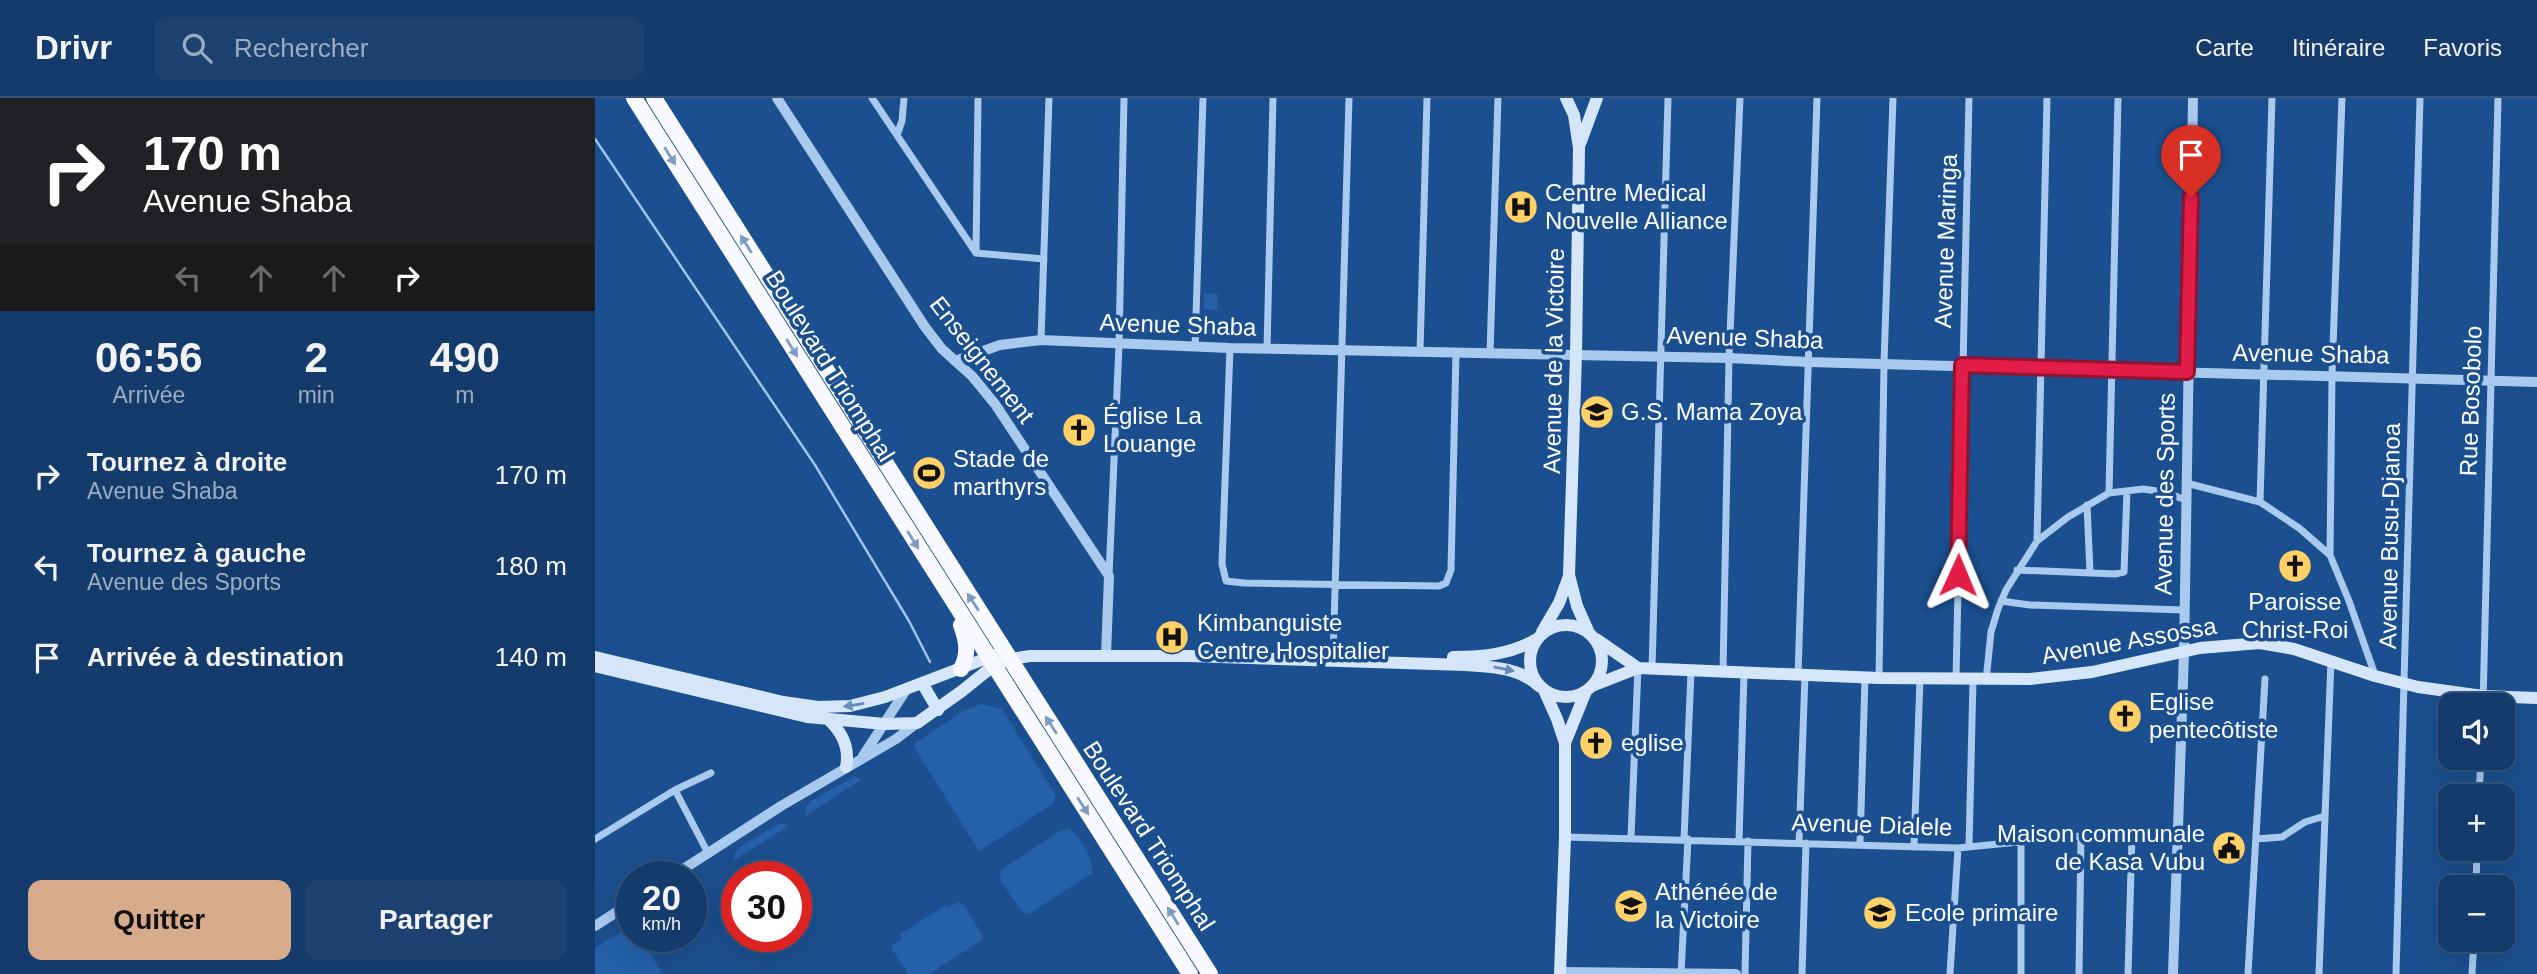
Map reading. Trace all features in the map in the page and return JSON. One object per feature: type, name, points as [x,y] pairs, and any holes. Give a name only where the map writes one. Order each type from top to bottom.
[{"type":"highway","name":"Boulevard Triomphal","points":[[633,98],[1190,974]]},
{"type":"highway","name":"Boulevard Triomphal","points":[[654,98],[1210,974]]},
{"type":"highway","points":[[955,606],[967,646],[967,656],[961,669]]},
{"type":"main road","points":[[1566,98],[1574,116],[1579,148]]},
{"type":"main road","points":[[1579,148],[1597,98]]},
{"type":"main road","name":"Avenue de la Victoire","points":[[1569,575],[1579,148]]},
{"type":"main road","points":[[1561,973],[1565,743],[1571,724],[1589,689],[1599,677],[1601,655],[1577,606],[1569,575]]},
{"type":"main road","points":[[1565,743],[1557,719],[1532,674],[1529,659],[1559,603],[1569,575]]},
{"type":"main road","points":[[1465,661],[1513,651],[1549,629],[1570,625],[1590,634],[1638,668]]},
{"type":"main road","name":"Avenue Assossa","points":[[1638,668],[1872,678],[2030,679],[2092,672],[2229,644],[2260,643],[2294,649],[2331,659],[2375,676],[2447,693]]},
{"type":"main road","points":[[595,666],[782,706],[818,707],[868,702],[1007,655],[1106,651],[1465,661],[1506,669],[1525,676],[1552,695],[1569,698],[1638,668]]},
{"type":"main road","points":[[595,657],[828,719],[885,724],[918,723],[938,710],[990,662]]},
{"type":"main road","points":[[922,683],[938,710]]},
{"type":"main road","name":"Avenue Assossa","points":[[2515,699],[2537,698]]},
{"type":"main road","points":[[828,719],[846,746],[846,767]]},
{"type":"street","name":"Enseignement","points":[[777,98],[925,327],[995,404],[1109,576]]},
{"type":"street","points":[[872,98],[976,253]]},
{"type":"street","points":[[897,135],[902,121],[904,98]]},
{"type":"street","points":[[976,253],[978,98]]},
{"type":"street","points":[[1041,340],[1049,98]]},
{"type":"street","points":[[1106,651],[1119,345],[1124,98]]},
{"type":"street","points":[[1195,347],[1203,98]]},
{"type":"street","points":[[1267,349],[1273,98]]},
{"type":"street","points":[[1333,658],[1349,98]]},
{"type":"street","points":[[1420,352],[1427,98]]},
{"type":"street","points":[[1490,353],[1498,98]]},
{"type":"street","points":[[1652,670],[1668,98]]},
{"type":"street","points":[[1723,673],[1729,358],[1740,98]]},
{"type":"street","points":[[1802,974],[1801,675],[1817,98]]},
{"type":"street","points":[[1860,844],[1872,678],[1893,98]]},
{"type":"street","name":"Avenue Maringa","points":[[1956,680],[1969,98]]},
{"type":"street","points":[[2037,541],[2046,98]]},
{"type":"street","points":[[2109,493],[2118,98]]},
{"type":"street","name":"Avenue des Sports","points":[[2173,974],[2184,652],[2193,98]]},
{"type":"street","points":[[2259,502],[2272,98]]},
{"type":"street","points":[[2342,98],[2332,375],[2330,555],[2375,676]]},
{"type":"street","name":"Avenue Busu-Djanoa","points":[[2396,974],[2420,98]]},
{"type":"street","name":"Rue Bosobolo","points":[[2483,693],[2498,98]]},
{"type":"street","points":[[976,253],[1044,259]]},
{"type":"street","name":"Avenue Shaba","points":[[954,361],[1000,345],[1041,340],[1119,345],[1659,356],[2537,382]]},
{"type":"street","points":[[1230,348],[1222,564],[1226,581],[1244,583],[1439,586],[1446,583],[1451,570],[1457,353]]},
{"type":"street","points":[[2186,484],[2259,502],[2299,528],[2330,555]]},
{"type":"street","points":[[1969,847],[1980,680],[2001,601],[2017,570],[2037,541],[2087,505],[2109,493],[2143,489],[2164,492],[2186,500]]},
{"type":"street","points":[[2017,570],[2124,572],[2127,491]]},
{"type":"street","points":[[2087,505],[2090,572]]},
{"type":"street","points":[[2001,601],[2030,605],[2184,610]]},
{"type":"street","points":[[2319,974],[2331,659]]},
{"type":"street","points":[[1631,837],[1638,668]]},
{"type":"street","points":[[1681,974],[1691,672]]},
{"type":"street","points":[[1739,841],[1744,674]]},
{"type":"street","points":[[2248,974],[2265,678]]},
{"type":"street","points":[[1914,847],[1920,679]]},
{"type":"street","points":[[863,756],[906,690]]},
{"type":"street","points":[[696,861],[918,723]]},
{"type":"street","points":[[595,839],[675,790],[711,773]]},
{"type":"street","points":[[675,790],[708,853]]},
{"type":"street","points":[[2256,839],[2282,837],[2305,822],[2325,816]]},
{"type":"street","name":"Avenue Dialele","points":[[1565,836],[1958,848],[2081,836],[2177,834]]},
{"type":"street","points":[[2128,974],[2132,835]]},
{"type":"street","points":[[2078,974],[2081,836]]},
{"type":"street","points":[[1745,974],[1748,841]]},
{"type":"street","points":[[2021,843],[2021,974]]},
{"type":"street","points":[[1950,974],[1958,848]]},
{"type":"street","points":[[595,926],[616,912]]},
{"type":"street","points":[[2472,974],[2473,952]]},
{"type":"street","points":[[1561,973],[1735,974]]},
{"type":"shaded area","points":[[1204,293],[1218,294],[1217,310],[1204,309]]},
{"type":"shaded area","points":[[981,704],[1002,709],[1056,796],[1053,804],[979,851],[914,747],[915,743],[963,711]]},
{"type":"shaded area","points":[[855,776],[861,780],[805,816],[806,807],[811,801]]},
{"type":"shaded area","points":[[778,824],[787,827],[734,859],[739,848]]},
{"type":"shaded area","points":[[1068,828],[1077,835],[1085,848],[1091,861],[1092,873],[1029,914],[1023,913],[1000,880],[1001,870],[1056,833]]},
{"type":"shaded area","points":[[958,902],[963,904],[983,936],[982,940],[929,974],[908,974],[892,945],[902,939],[900,934],[946,905],[948,908]]},
{"type":"shaded area","points":[[616,935],[616,952],[649,952],[663,974],[595,974],[595,948]]},
{"type":"waterway","points":[[595,139],[815,465],[909,621],[930,662]]},
{"type":"place","name":"Centre Medical Nouvelle Alliance","points":[[1521,207]]},
{"type":"place","name":"G.S. Mama Zoya","points":[[1597,412]]},
{"type":"place","name":"Église La Louange","points":[[1079,430]]},
{"type":"place","name":"Stade de marthyrs","points":[[929,473]]},
{"type":"place","name":"Paroisse Christ-Roi","points":[[2295,566]]},
{"type":"place","name":"Kimbanguiste Centre Hospitalier","points":[[1172,637]]},
{"type":"place","name":"Eglise pentecôtiste","points":[[2125,716]]},
{"type":"place","name":"eglise","points":[[1596,743]]},
{"type":"place","name":"Maison communale de Kasa Vubu","points":[[2229,848]]},
{"type":"place","name":"Athénée de la Victoire","points":[[1631,906]]},
{"type":"place","name":"Ecole primaire","points":[[1880,913]]},
{"type":"route","points":[[1958,575],[1962,365],[2187,372],[2191,197]]}]
